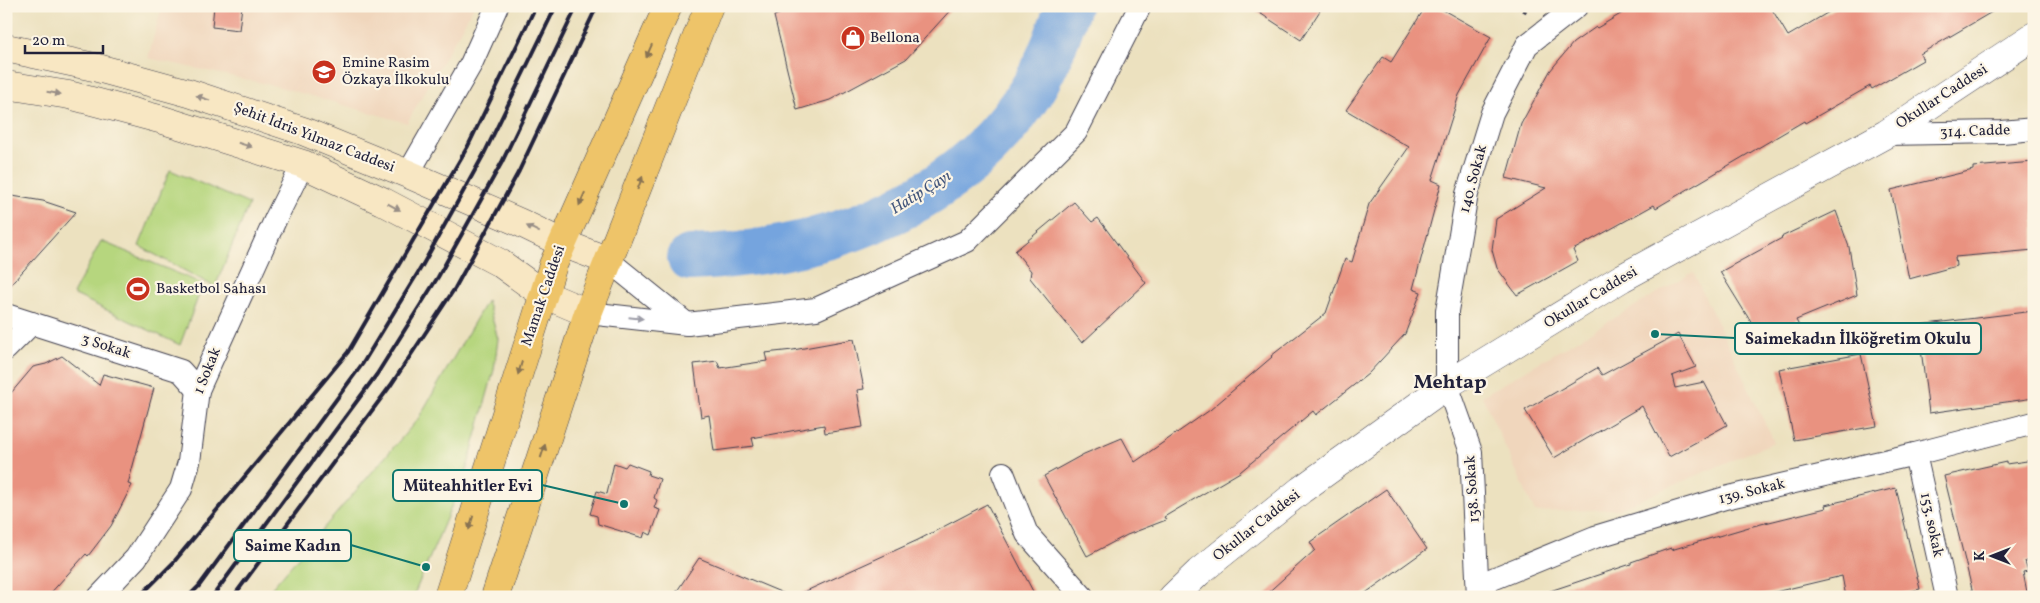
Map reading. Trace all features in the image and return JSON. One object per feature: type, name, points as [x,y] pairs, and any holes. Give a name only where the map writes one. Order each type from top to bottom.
[{"type":"main road","name":"Mamak Caddesi","points":[[448,597],[543,294],[562,243],[668,6]]},
{"type":"main road","points":[[495,597],[588,313],[709,6]]},
{"type":"main road","name":"Şehit İdris Yılmaz Caddesi","points":[[6,48],[94,67],[189,93],[302,131],[408,174],[562,243],[610,261]]},
{"type":"main road","name":"Şehit İdris Yılmaz Caddesi","points":[[6,85],[69,95],[163,120],[303,164],[382,201],[500,263],[543,294],[588,313]]},
{"type":"street","points":[[408,174],[471,64],[497,6]]},
{"type":"street","points":[[588,313],[686,324],[816,309],[967,241],[1076,132],[1140,6]]},
{"type":"street","name":"140. Sokak","points":[[1446,385],[1446,311],[1468,194],[1492,113],[1527,46],[1577,6]]},
{"type":"street","name":"Okullar Caddesi","points":[[1173,597],[1199,572],[1301,490],[1446,385],[1622,278],[1886,134],[2034,36]]},
{"type":"street","name":"314. Cadde","points":[[1886,134],[2002,132],[2034,128]]},
{"type":"street","name":"1 Sokak","points":[[98,597],[136,558],[181,489],[190,462],[198,390],[276,218],[303,164]]},
{"type":"street","points":[[610,261],[686,324]]},
{"type":"street","name":"3 Sokak","points":[[6,315],[181,371],[198,390]]},
{"type":"street","points":[[6,349],[32,323]]},
{"type":"street","name":"138. Sokak","points":[[1446,385],[1471,452],[1478,591]]},
{"type":"street","name":"139. Sokak","points":[[1478,591],[1595,537],[1725,498],[1915,454],[2034,423]]},
{"type":"street","name":"153. sokak","points":[[1915,454],[1947,597]]},
{"type":"street","points":[[1002,473],[1027,534],[1083,597]]},
{"type":"shaded area","name":"Emine Rasim Özkaya İlkokulu","points":[[162,6],[474,6],[407,123],[276,86],[148,58]]},
{"type":"shaded area","points":[[1693,272],[1774,442],[1619,509],[1535,512],[1482,396]]},
{"type":"green space","points":[[170,170],[249,204],[215,287],[139,246]]},
{"type":"green space","name":"Basketbol Sahası","points":[[101,241],[203,284],[180,345],[73,294]]},
{"type":"green space","points":[[487,300],[498,339],[494,370],[466,472],[413,597],[264,597],[418,419]]},
{"type":"building","points":[[214,6],[242,6],[239,30],[212,27]]},
{"type":"building","name":"Bellona","points":[[799,6],[954,6],[906,59],[830,100],[797,110],[774,16]]},
{"type":"building","points":[[1249,6],[1323,6],[1301,40]]},
{"type":"building","points":[[1426,6],[1436,6],[1491,37],[1459,95],[1432,180],[1441,184],[1413,289],[1421,292],[1405,334],[1368,374],[1316,415],[1313,411],[1240,472],[1164,517],[1166,520],[1127,535],[1087,556],[1044,476],[1084,454],[1122,438],[1135,462],[1210,410],[1271,356],[1326,313],[1345,259],[1352,262],[1369,204],[1409,147],[1346,110],[1383,57],[1391,62]]},
{"type":"building","points":[[1634,6],[1770,6],[1788,36],[1839,6],[2002,6],[1920,54],[1923,60],[1872,89],[1870,86],[1805,123],[1804,121],[1656,208],[1654,205],[1573,250],[1578,261],[1517,295],[1497,268],[1492,250],[1496,219],[1546,188],[1506,178],[1521,124],[1550,71],[1573,43],[1596,27]]},
{"type":"building","points":[[2034,162],[2034,250],[1955,257],[1956,266],[1909,279],[1891,190],[1973,170],[1973,167]]},
{"type":"building","points":[[6,195],[43,201],[76,212],[6,290]]},
{"type":"building","points":[[1074,202],[1092,222],[1098,218],[1146,283],[1082,343],[1030,278],[1031,271],[1015,251]]},
{"type":"building","points":[[1836,211],[1849,247],[1857,295],[1796,320],[1799,326],[1762,340],[1720,272],[1781,237]]},
{"type":"building","points":[[2034,311],[2034,398],[1929,413],[1918,325]]},
{"type":"building","points":[[1678,334],[1696,367],[1672,376],[1675,388],[1704,382],[1727,425],[1669,457],[1642,406],[1554,458],[1525,410],[1597,368],[1602,375]]},
{"type":"building","points":[[854,339],[864,389],[857,390],[863,427],[825,433],[824,425],[752,438],[754,446],[714,451],[709,415],[701,417],[694,364],[717,361],[720,368],[767,361],[765,353]]},
{"type":"building","points":[[1861,354],[1877,426],[1794,440],[1779,369]]},
{"type":"building","points":[[62,356],[99,385],[103,374],[154,388],[128,484],[132,485],[111,526],[88,556],[86,554],[47,597],[6,597],[6,399],[33,367],[46,364]]},
{"type":"building","points":[[2034,460],[2034,560],[2025,561],[2028,571],[2023,572],[2028,597],[1974,597],[1944,476],[2006,462],[2006,464]]},
{"type":"building","points":[[614,463],[625,467],[628,463],[649,471],[648,475],[660,479],[654,498],[657,500],[654,508],[660,510],[651,535],[645,532],[643,538],[598,524],[597,516],[590,514],[597,491],[607,494]]},
{"type":"building","points":[[1896,488],[1920,589],[1888,597],[1846,597],[1842,576],[1754,597],[1544,597],[1544,593],[1631,564],[1631,562],[1671,548],[1671,550],[1749,527],[1826,508],[1825,505]]},
{"type":"building","points":[[1386,489],[1427,549],[1360,597],[1263,597],[1315,550],[1310,542]]},
{"type":"building","points":[[987,504],[1036,597],[793,597],[918,540]]},
{"type":"building","points":[[699,558],[790,596],[790,597],[673,597]]},
{"type":"waterway","name":"Hatip Çayı","points":[[690,258],[738,254],[785,247],[832,235],[876,219],[918,198],[957,172],[993,140],[1024,102],[1044,68],[1068,6]]},
{"type":"railway","points":[[139,597],[173,563],[348,352],[468,146],[536,6]]},
{"type":"railway","points":[[188,597],[199,586],[363,363],[422,266],[484,154],[556,6]]},
{"type":"railway","points":[[212,597],[377,374],[438,277],[502,162],[577,6]]},
{"type":"railway","points":[[233,597],[391,385],[455,288],[519,171],[597,6]]},
{"type":"place","name":"Bellona","points":[[853,38]]},
{"type":"place","name":"Emine Rasim Özkaya İlkokulu","points":[[324,72]]},
{"type":"place","name":"Basketbol Sahası","points":[[138,289]]},
{"type":"place","name":"Saimekadın İlköğretim Okulu","points":[[1655,334]]},
{"type":"place","name":"Müteahhitler Evi","points":[[624,504]]},
{"type":"place","name":"Saime Kadın","points":[[426,567]]},
{"type":"district","name":"Mehtap","points":[[1450,383]]}]
